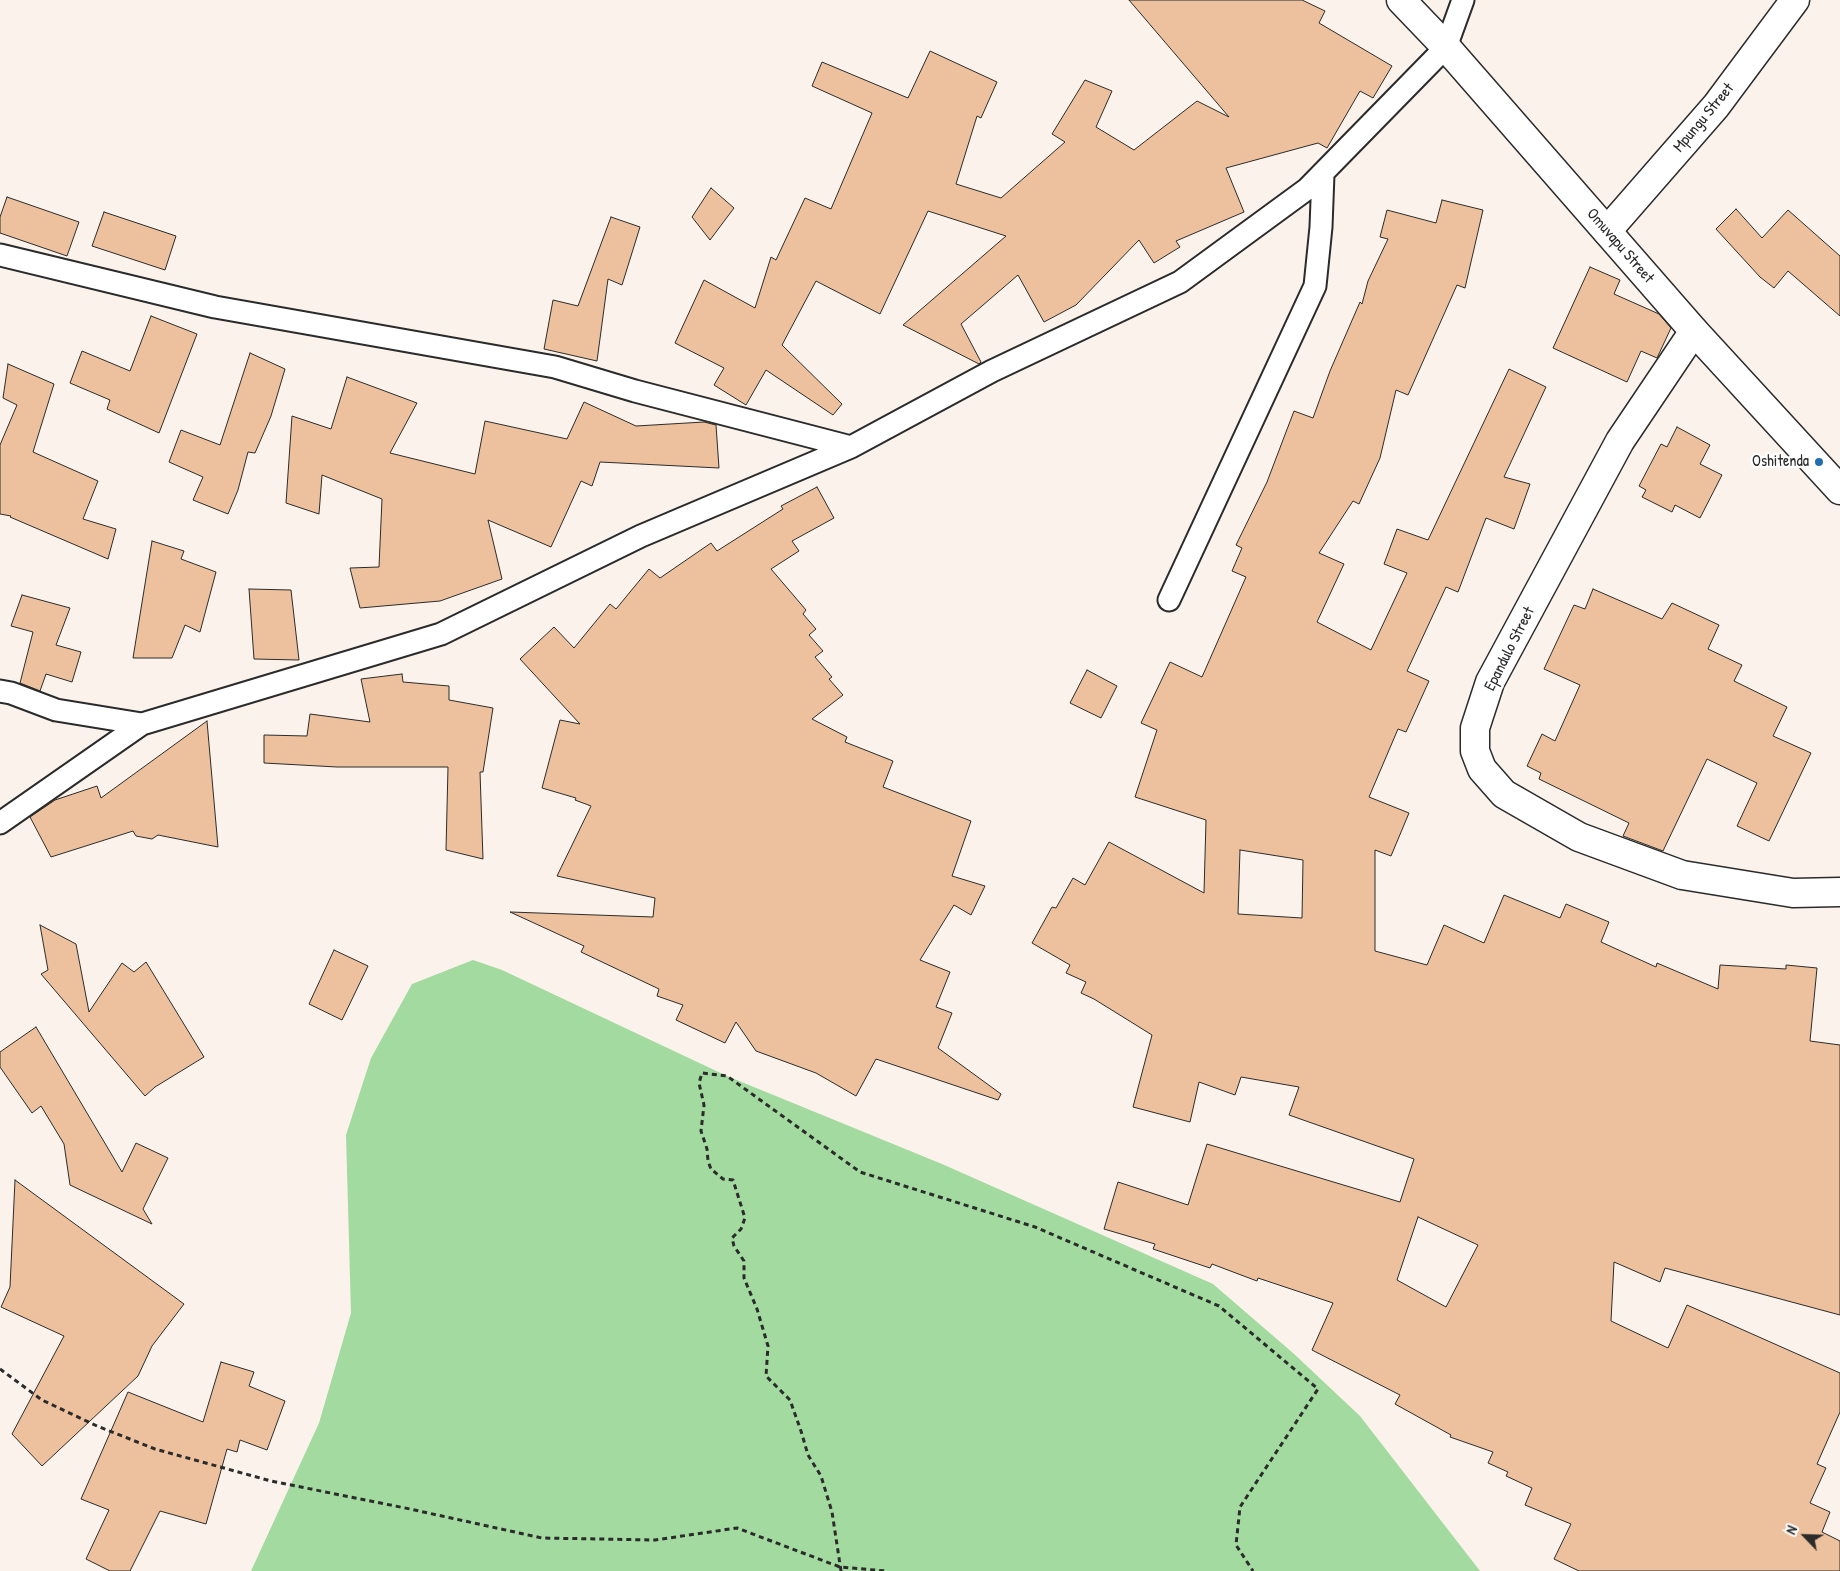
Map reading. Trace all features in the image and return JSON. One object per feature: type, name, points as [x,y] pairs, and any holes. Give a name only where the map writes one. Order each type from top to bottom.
[{"type":"street","name":"Omuvapu Street","points":[[1401,0],[1446,47],[1694,331],[1840,490]]},
{"type":"street","name":"Mpungu Street","points":[[1607,231],[1716,106],[1795,0]]},
{"type":"street","name":"Epandulo Street","points":[[1694,331],[1620,441],[1490,682],[1475,728],[1475,751],[1482,769],[1504,794],[1579,837],[1682,875],[1792,893],[1840,892]]},
{"type":"lane","points":[[0,823],[142,724],[441,634],[641,536],[851,447],[992,371],[1180,282],[1307,190],[1446,47],[1464,0]]},
{"type":"lane","points":[[1169,600],[1315,286],[1321,227],[1323,174]]},
{"type":"lane","points":[[0,255],[215,307],[555,367],[635,391],[851,447]]},
{"type":"lane","points":[[0,691],[56,710],[142,724]]},
{"type":"path","points":[[840,1569],[832,1512],[821,1476],[808,1455],[790,1400],[766,1376],[768,1346],[744,1278],[744,1261],[734,1246],[732,1238],[741,1228],[745,1218],[733,1180],[722,1179],[711,1169],[708,1161],[702,1131],[704,1105],[699,1083],[702,1072],[727,1076],[860,1172],[1035,1228],[1219,1306],[1318,1389],[1240,1507],[1236,1546],[1253,1571]]},
{"type":"path","points":[[0,1369],[42,1400],[97,1426],[155,1449],[271,1481],[542,1538],[655,1540],[737,1528],[840,1569],[886,1571]]},
{"type":"green space","points":[[473,960],[502,970],[727,1076],[942,1164],[1213,1284],[1293,1353],[1360,1416],[1480,1571],[251,1571],[319,1423],[351,1313],[346,1135],[371,1058],[412,984]]},
{"type":"building","points":[[1129,0],[1302,0],[1325,11],[1319,23],[1392,66],[1373,98],[1360,91],[1327,148],[1318,143],[1226,168],[1244,212],[1176,241],[1180,247],[1154,263],[1139,240],[1076,305],[1044,322],[1018,275],[961,324],[981,362],[979,364],[903,325],[1006,236],[928,211],[880,314],[816,281],[782,345],[842,404],[833,415],[766,370],[746,405],[714,385],[724,368],[675,343],[704,280],[755,308],[771,257],[776,260],[805,198],[831,209],[872,113],[812,86],[822,62],[908,98],[930,51],[997,82],[981,118],[977,116],[956,184],[1001,198],[1065,142],[1052,134],[1085,80],[1112,91],[1096,127],[1134,150],[1197,101],[1229,117]]},
{"type":"building","points":[[711,188],[734,208],[710,240],[692,217]]},
{"type":"building","points":[[7,197],[79,222],[67,256],[0,233],[0,217]]},
{"type":"building","points":[[1442,200],[1483,210],[1465,288],[1457,285],[1408,395],[1396,390],[1380,458],[1359,504],[1353,501],[1319,553],[1344,564],[1317,622],[1371,650],[1407,573],[1384,564],[1397,529],[1428,540],[1509,369],[1546,387],[1504,477],[1530,484],[1514,529],[1486,518],[1458,592],[1446,587],[1407,671],[1429,681],[1406,732],[1398,729],[1369,797],[1409,813],[1391,856],[1375,850],[1375,951],[1427,965],[1444,925],[1484,943],[1504,895],[1560,918],[1566,904],[1609,922],[1601,942],[1656,967],[1657,963],[1718,989],[1720,965],[1786,969],[1786,965],[1817,968],[1810,1041],[1840,1045],[1840,1315],[1665,1268],[1660,1282],[1614,1262],[1611,1321],[1668,1348],[1687,1305],[1840,1373],[1840,1412],[1817,1464],[1826,1468],[1810,1503],[1830,1512],[1822,1532],[1840,1541],[1840,1571],[1579,1571],[1554,1559],[1571,1524],[1525,1505],[1532,1488],[1506,1476],[1508,1472],[1488,1463],[1493,1452],[1450,1437],[1451,1435],[1395,1404],[1400,1395],[1312,1350],[1333,1303],[1258,1278],[1257,1281],[1212,1264],[1210,1268],[1153,1249],[1155,1244],[1104,1229],[1118,1182],[1188,1205],[1207,1144],[1400,1202],[1414,1159],[1289,1115],[1299,1087],[1241,1077],[1235,1095],[1199,1082],[1190,1122],[1133,1107],[1152,1035],[1081,993],[1086,982],[1066,973],[1070,965],[1032,943],[1052,907],[1056,908],[1073,878],[1085,885],[1109,842],[1204,893],[1206,820],[1135,797],[1157,730],[1141,723],[1170,662],[1202,677],[1246,577],[1232,571],[1242,548],[1236,545],[1267,482],[1294,411],[1313,418],[1330,371],[1360,302],[1362,304],[1368,281],[1388,239],[1380,237],[1387,210],[1436,223]],"holes":[[[1240,850],[1303,860],[1302,918],[1238,914]],[[1418,1217],[1478,1245],[1446,1307],[1397,1280]]]},
{"type":"building","points":[[1736,209],[1762,238],[1788,210],[1840,256],[1840,316],[1788,271],[1774,288],[1760,277],[1716,229]]},
{"type":"building","points":[[104,212],[176,236],[165,270],[92,246]]},
{"type":"building","points":[[611,217],[640,227],[622,285],[608,279],[597,361],[544,349],[553,300],[578,306]]},
{"type":"building","points":[[1590,267],[1620,280],[1614,294],[1659,314],[1671,328],[1657,358],[1641,351],[1627,382],[1553,348]]},
{"type":"building","points":[[151,316],[197,334],[159,433],[107,409],[110,400],[70,383],[82,351],[130,371]]},
{"type":"building","points":[[250,353],[285,369],[271,416],[255,453],[248,452],[238,490],[228,514],[193,500],[203,477],[169,462],[181,430],[220,445]]},
{"type":"building","points":[[8,364],[54,384],[33,452],[98,481],[83,519],[116,529],[108,559],[11,516],[0,514],[0,445],[17,405],[3,398]]},
{"type":"building","points":[[347,377],[417,403],[390,453],[475,474],[485,421],[567,439],[584,402],[636,426],[704,422],[716,425],[719,468],[600,462],[592,486],[581,481],[551,547],[488,520],[502,579],[440,601],[360,608],[350,568],[379,567],[382,499],[322,475],[319,514],[286,503],[292,416],[331,429]]},
{"type":"building","points":[[1677,427],[1710,445],[1700,464],[1722,475],[1700,518],[1675,505],[1672,512],[1642,497],[1646,490],[1639,486],[1661,444],[1667,447]]},
{"type":"building","points":[[817,487],[834,518],[792,541],[799,551],[771,569],[806,610],[803,614],[816,629],[809,635],[823,651],[815,657],[832,677],[829,679],[843,695],[812,719],[847,737],[845,742],[893,761],[883,787],[971,821],[952,876],[985,886],[971,915],[954,905],[920,960],[950,972],[936,1007],[952,1013],[938,1048],[1001,1094],[998,1100],[876,1059],[856,1096],[816,1073],[756,1051],[736,1022],[725,1043],[676,1020],[683,1005],[657,996],[659,989],[581,952],[584,946],[510,912],[653,917],[655,898],[557,876],[591,806],[575,800],[576,798],[542,788],[560,720],[580,724],[520,659],[554,627],[574,648],[610,604],[616,609],[649,569],[660,578],[711,543],[717,551],[783,509],[781,506]]},
{"type":"building","points":[[152,541],[184,551],[181,559],[216,572],[200,632],[185,625],[172,658],[133,658]]},
{"type":"building","points":[[249,589],[291,590],[299,660],[254,659]]},
{"type":"building","points":[[1593,589],[1662,619],[1672,603],[1719,625],[1708,649],[1742,665],[1734,681],[1787,707],[1773,736],[1811,753],[1769,841],[1737,826],[1757,783],[1707,759],[1663,851],[1623,836],[1629,823],[1539,779],[1541,773],[1527,766],[1542,734],[1555,741],[1580,685],[1544,669],[1574,605],[1585,609]]},
{"type":"building","points":[[22,595],[70,608],[56,645],[81,652],[72,682],[46,674],[40,691],[20,683],[33,632],[11,626]]},
{"type":"building","points":[[1087,670],[1117,686],[1101,718],[1070,703]]},
{"type":"building","points":[[402,674],[403,682],[449,686],[449,700],[493,708],[483,772],[480,772],[483,859],[446,850],[448,767],[337,767],[264,763],[264,735],[307,736],[310,714],[370,722],[361,679]]},
{"type":"building","points":[[207,721],[218,847],[158,835],[152,839],[136,836],[133,831],[51,857],[30,817],[55,800],[97,786],[101,798]]},
{"type":"building","points":[[40,925],[76,944],[89,1012],[122,963],[134,972],[146,962],[204,1057],[155,1087],[145,1096],[41,974],[48,970]]},
{"type":"building","points":[[334,950],[368,966],[342,1020],[309,1004]]},
{"type":"building","points":[[36,1027],[122,1172],[136,1143],[168,1158],[143,1209],[152,1224],[70,1185],[64,1144],[41,1106],[32,1113],[0,1067],[0,1052]]},
{"type":"building","points":[[15,1180],[184,1304],[152,1346],[138,1376],[42,1466],[12,1434],[64,1336],[1,1307],[10,1287]]},
{"type":"building","points":[[221,1362],[254,1372],[249,1386],[285,1401],[267,1450],[240,1440],[237,1452],[227,1449],[206,1524],[160,1511],[130,1571],[110,1571],[86,1559],[109,1510],[81,1499],[128,1392],[203,1422]]},
{"type":"place","name":"Oshitenda","points":[[1819,462]]}]
